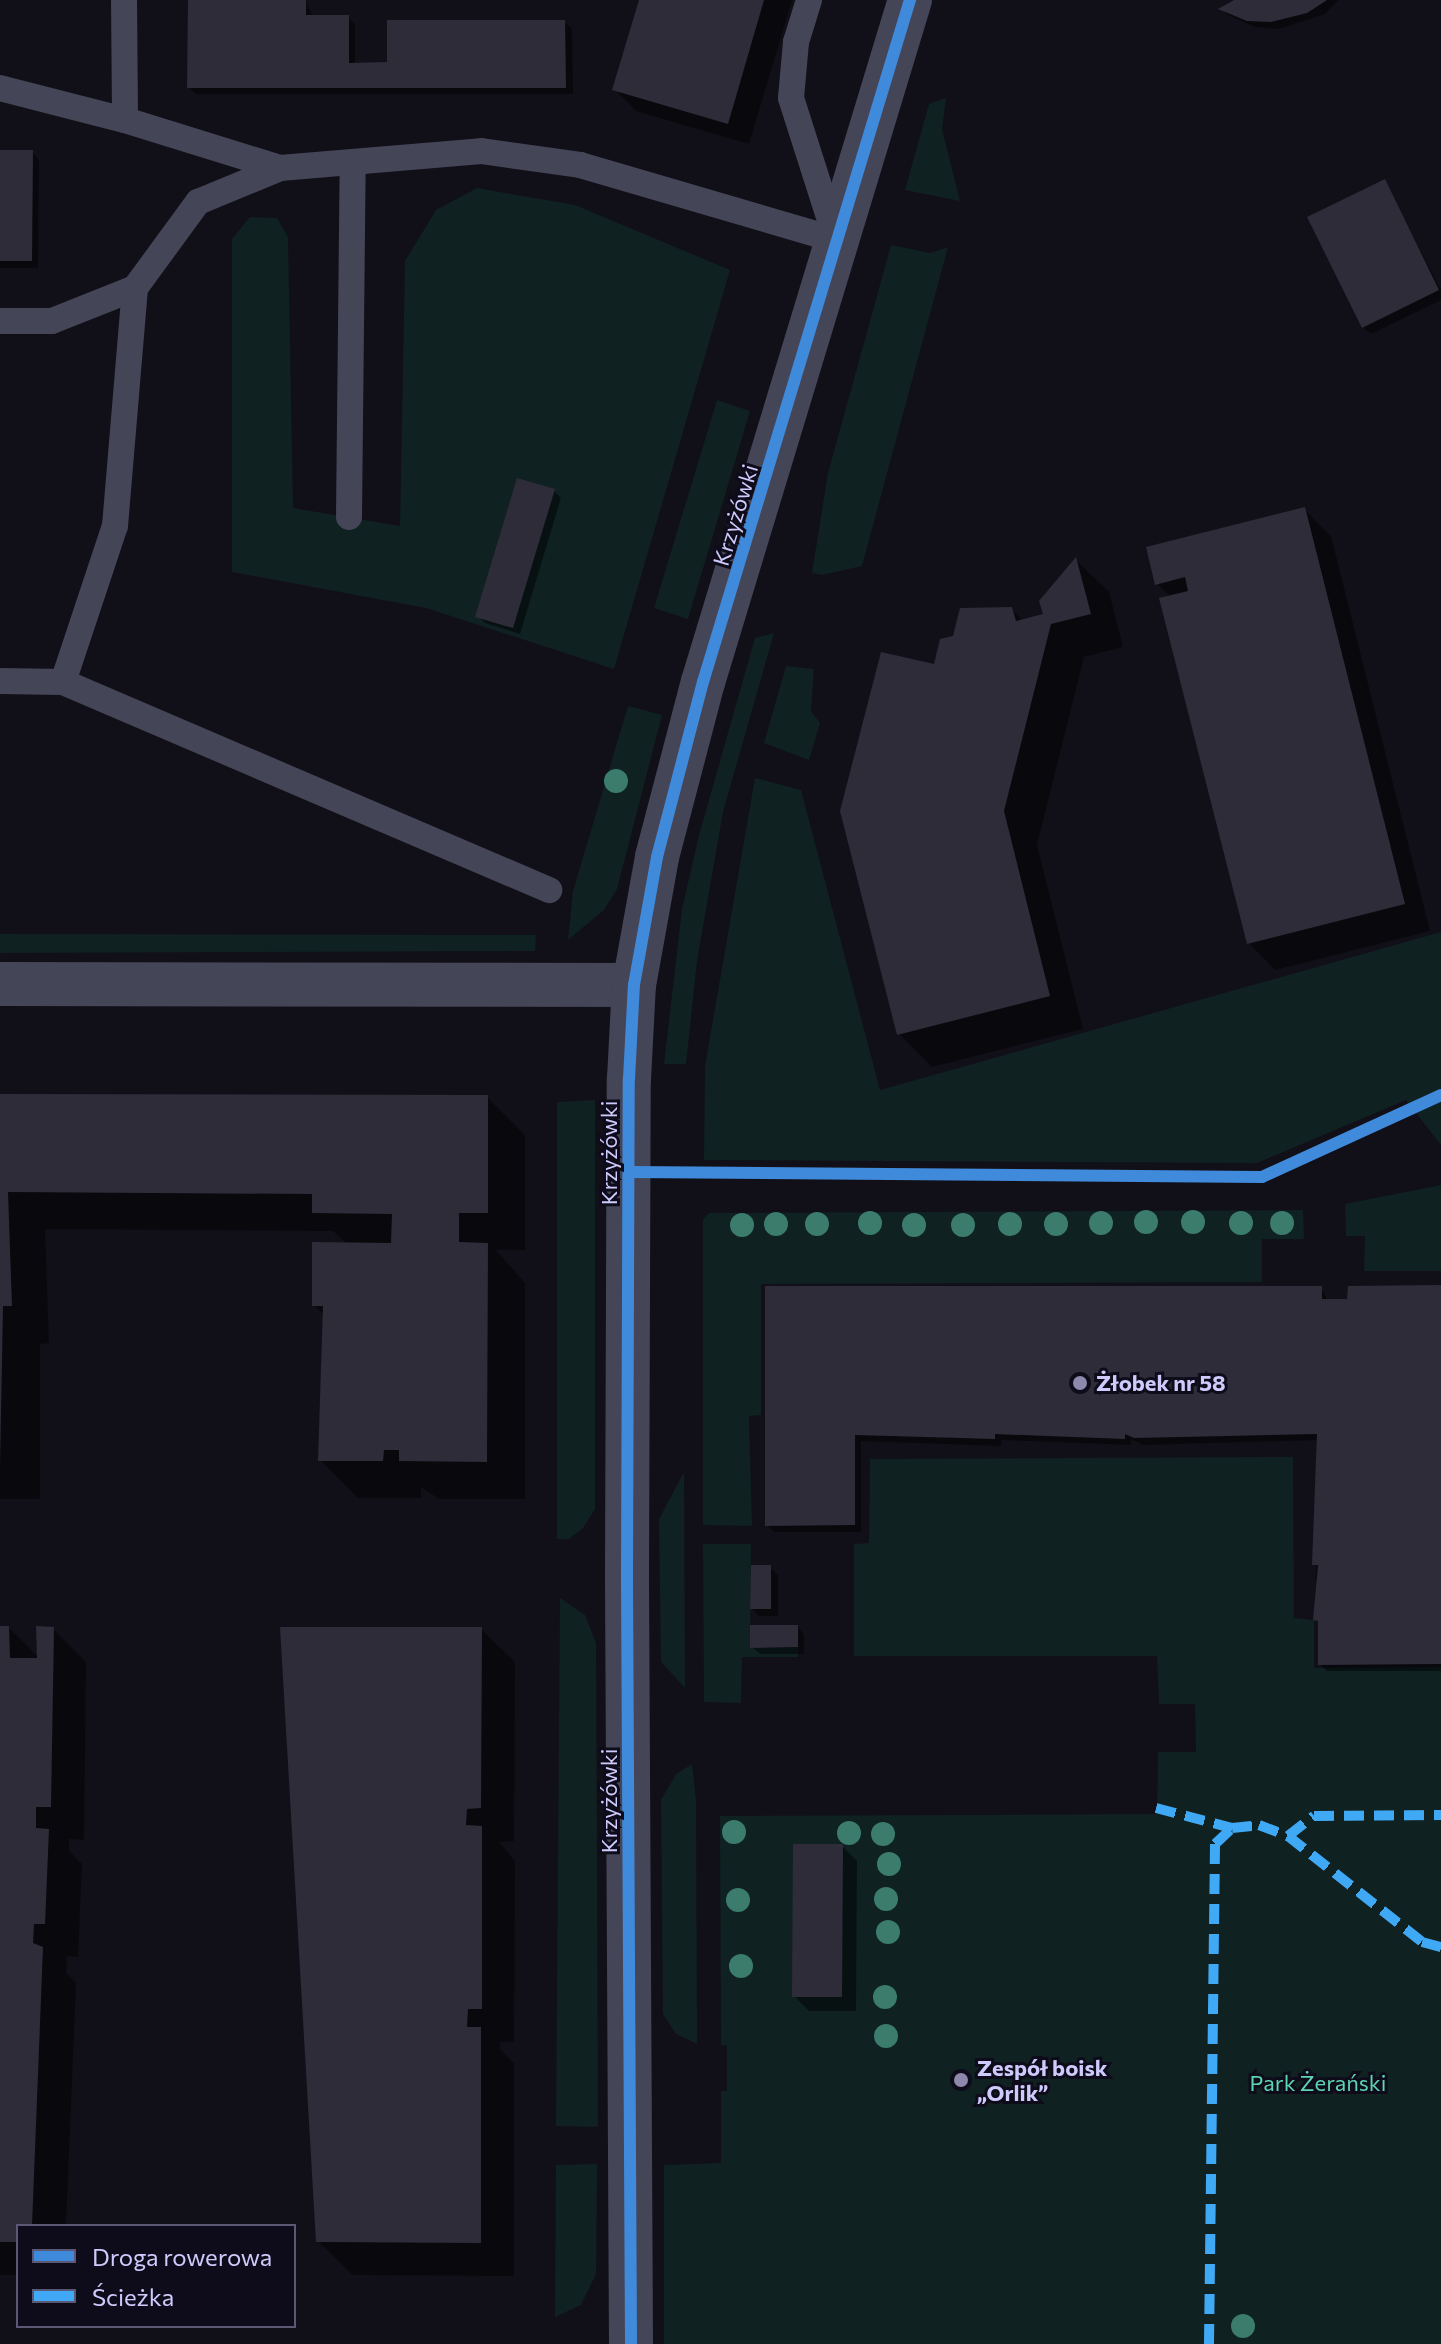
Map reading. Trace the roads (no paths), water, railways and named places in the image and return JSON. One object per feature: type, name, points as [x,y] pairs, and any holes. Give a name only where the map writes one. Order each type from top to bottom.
[{"type":"street","name":"Krzyżówki","points":[[631,2344],[627,1561],[629,1079],[634,985],[657,857],[703,682],[910,0]]},
{"type":"street","points":[[0,984],[634,985]]},
{"type":"lane","points":[[124,0],[125,120]]},
{"type":"lane","points":[[809,0],[796,42],[791,98],[836,240]]},
{"type":"lane","points":[[0,88],[125,120],[280,168]]},
{"type":"lane","points":[[63,682],[115,526],[135,288],[198,202],[280,168],[481,151],[580,165],[836,240]]},
{"type":"lane","points":[[349,517],[353,162]]},
{"type":"lane","points":[[0,321],[52,321],[135,288]]},
{"type":"lane","points":[[0,681],[63,682],[549,890]]},
{"type":"place","name":"Żłobek nr 58","points":[[1080,1383]]},
{"type":"place","name":"Zespół boisk „Orlik”","points":[[961,2080]]},
{"type":"park label","name":"Park Żerański","points":[[1318,2083]]}]
